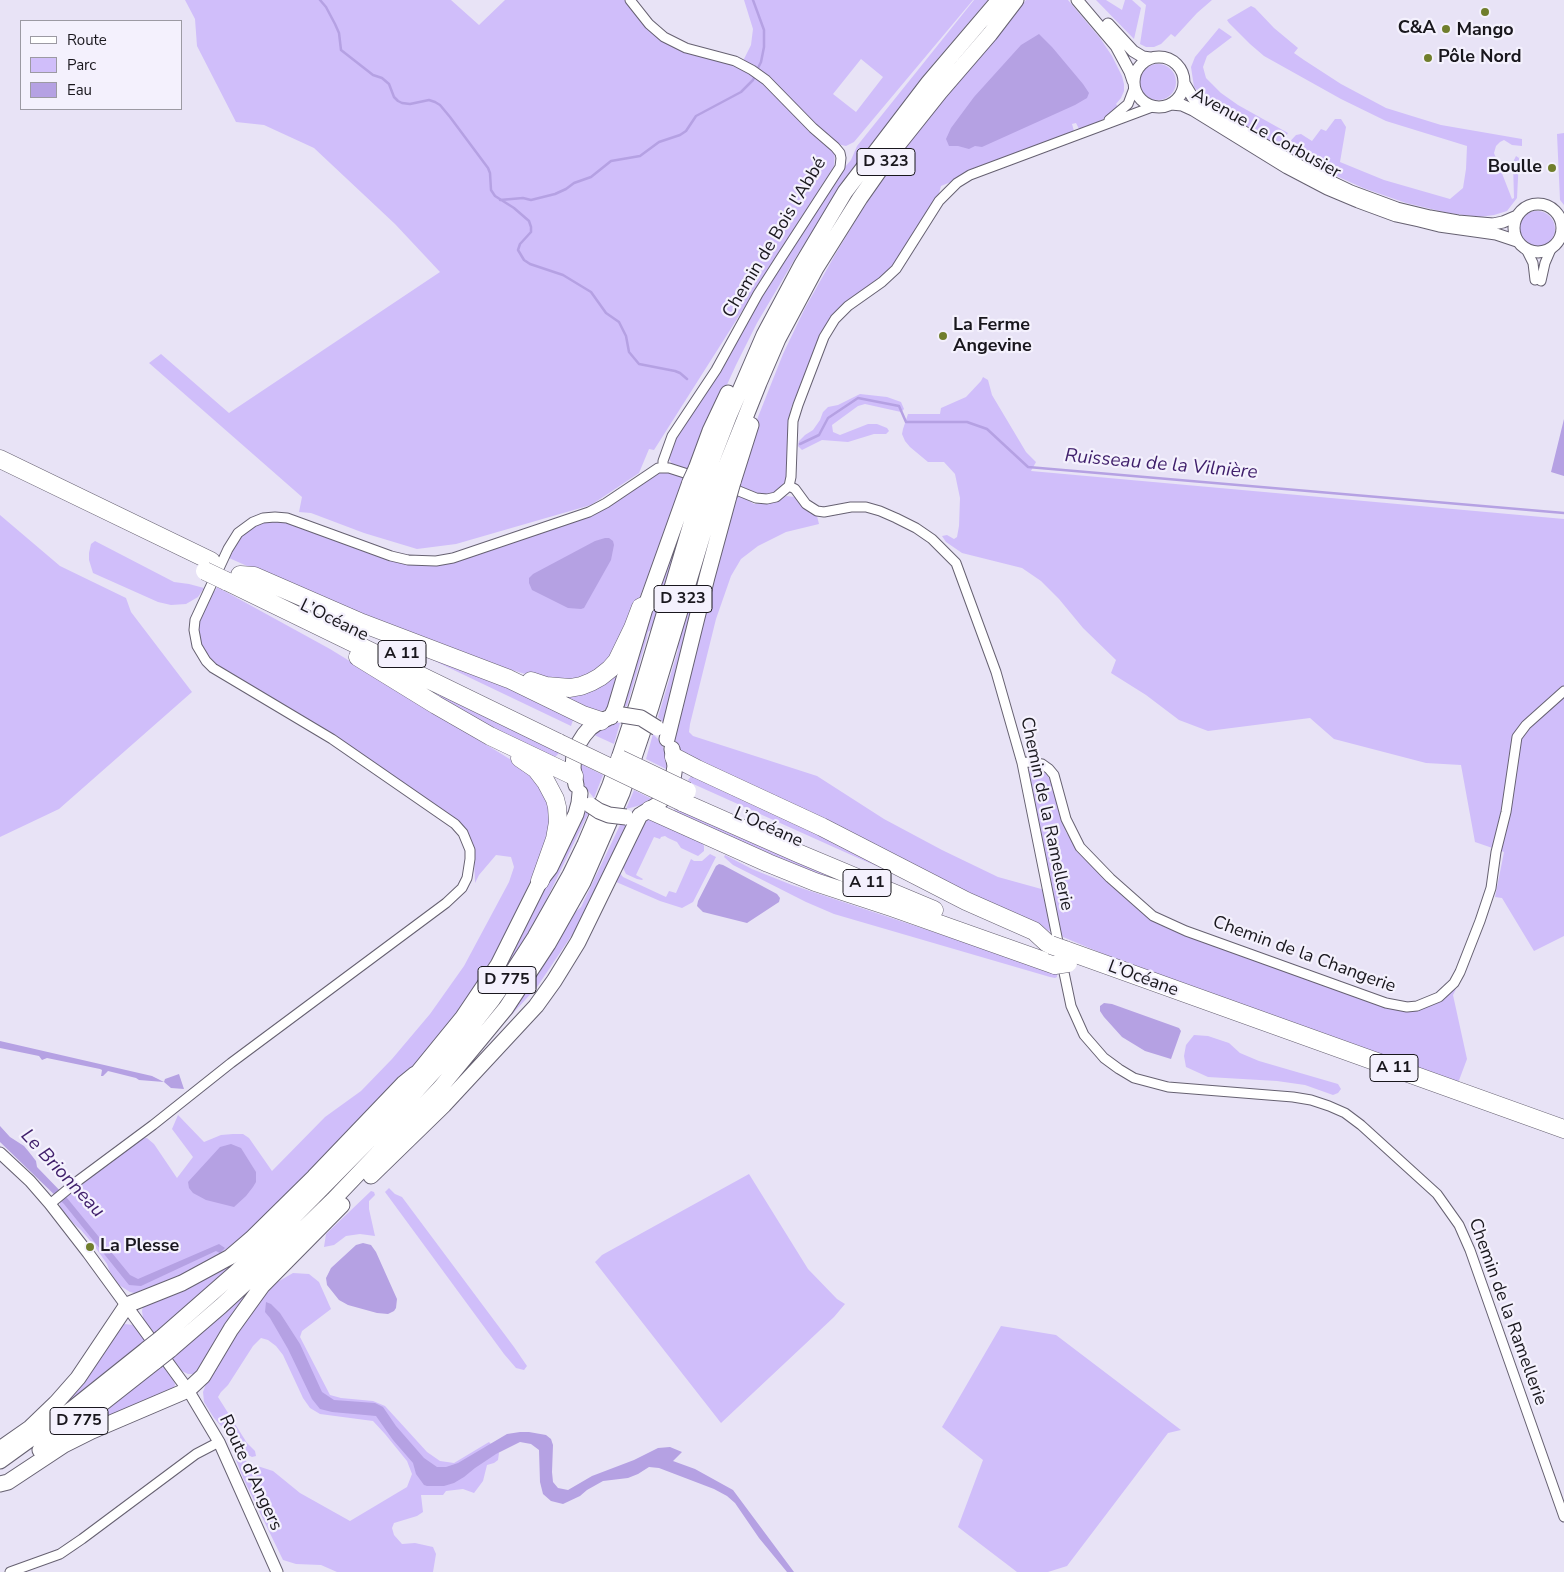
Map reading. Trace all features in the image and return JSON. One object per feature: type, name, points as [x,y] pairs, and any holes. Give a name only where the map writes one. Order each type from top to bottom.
[{"type":"highway","name":"D 323","points":[[631,747],[712,482],[742,423],[771,337],[802,264],[845,192],[929,82],[999,0]]},
{"type":"highway","name":"D 323","points":[[771,337],[894,151],[1016,0]]},
{"type":"highway","points":[[662,733],[709,569],[712,482],[719,412],[748,353],[771,337]]},
{"type":"highway","name":"L’Océane","points":[[0,459],[208,566]]},
{"type":"highway","name":"L’Océane","points":[[0,471],[232,576],[562,738],[880,888],[1564,1141]]},
{"type":"highway","points":[[712,482],[646,605],[611,718],[586,731],[577,746],[573,763],[574,776],[580,793],[590,805],[609,815],[639,814],[815,882],[894,908],[1057,954]]},
{"type":"highway","points":[[0,1484],[8,1482],[64,1445],[92,1431],[188,1390],[203,1376],[231,1330],[262,1286],[382,1164],[444,1105],[536,1006],[578,942],[639,814],[663,798],[670,787],[674,775],[674,757],[662,733],[641,718],[611,718],[583,715],[509,679],[362,623],[254,576],[232,576]]},
{"type":"highway","name":"L’Océane","points":[[232,576],[257,597],[562,738]]},
{"type":"highway","points":[[257,597],[268,608],[366,661],[490,736],[574,776]]},
{"type":"highway","points":[[478,667],[491,668],[546,686],[559,688],[581,686],[591,682],[610,669],[617,661],[641,607],[646,605]]},
{"type":"highway","points":[[334,1178],[340,1162],[407,1087],[415,1074],[463,1018],[482,990],[501,958],[540,881],[552,849],[558,814],[555,799],[546,782],[536,770],[498,745],[490,736]]},
{"type":"highway","name":"D 775","points":[[0,1479],[80,1420],[152,1355],[220,1306],[278,1254],[367,1165],[440,1088],[506,1008],[567,912],[598,851],[622,793],[631,747]]},
{"type":"highway","name":"D 775","points":[[166,1344],[234,1274],[334,1178],[399,1110],[444,1061],[493,1000],[554,904],[585,844],[610,786],[631,747]]},
{"type":"highway","points":[[674,757],[822,827],[966,901],[1034,931],[1057,954]]},
{"type":"highway","points":[[540,881],[550,868],[576,814],[580,793]]},
{"type":"highway","points":[[440,1088],[465,1071],[529,1001],[586,922]]},
{"type":"highway","name":"L’Océane","points":[[1057,954],[1564,1129]]},
{"type":"highway","points":[[0,1449],[30,1428],[56,1403],[78,1378],[127,1305],[182,1283],[230,1257],[251,1240],[415,1074]]},
{"type":"highway","name":"D 775","points":[[0,1461],[152,1355]]},
{"type":"street","name":"Chemin de Bois l'Abbé","points":[[630,0],[649,24],[664,37],[686,48],[735,61],[752,70],[772,86],[835,147],[840,153],[841,158],[840,167],[837,172],[786,249],[758,294],[716,370],[672,436],[663,461],[663,467]]},
{"type":"street","points":[[1077,0],[1116,46],[1130,72],[1133,84],[1142,102],[1152,107]]},
{"type":"street","points":[[57,1198],[300,1010],[446,903],[462,888],[467,878],[470,850],[463,833],[455,824],[332,739],[212,668],[206,661],[197,646],[194,630],[195,620],[224,557],[238,533],[253,522],[263,518],[287,518],[392,556],[424,561],[453,558],[589,512],[606,503],[654,470],[663,467],[684,472],[756,498],[767,499],[776,497],[789,486],[793,421],[824,337],[835,320],[848,306],[882,282],[896,269],[939,201],[957,183],[970,176],[1100,126],[1152,107],[1171,104],[1179,98],[1183,91],[1184,83],[1182,72],[1174,62],[1161,57],[1143,57],[1133,51],[1086,0]]},
{"type":"street","points":[[1100,126],[1126,106],[1132,96],[1136,70],[1140,64],[1150,58]]},
{"type":"street","name":"Avenue Le Corbusier","points":[[1184,83],[1186,89],[1196,100],[1217,115],[1291,161],[1351,191],[1403,209],[1465,222],[1493,224],[1517,216]]},
{"type":"street","name":"Avenue Le Corbusier","points":[[1171,104],[1182,105],[1194,110],[1287,168],[1327,189],[1358,202],[1419,222],[1496,234],[1517,242]]},
{"type":"street","points":[[1527,250],[1538,281],[1544,263],[1557,244],[1562,228],[1561,218],[1549,207],[1537,204],[1525,208],[1517,216],[1513,229],[1517,242],[1527,250],[1539,253],[1557,244]]},
{"type":"street","name":"Chemin de la Ramellerie","points":[[789,486],[795,489],[806,504],[816,511],[824,512],[851,506],[866,507],[896,518],[932,539],[956,563],[996,672],[1022,763],[1072,1006],[1084,1035],[1104,1058],[1134,1078],[1150,1083],[1168,1087],[1293,1097],[1311,1100],[1345,1113],[1361,1125],[1437,1194],[1459,1225],[1470,1250],[1564,1517]]},
{"type":"street","name":"Chemin de la Changerie","points":[[1022,763],[1042,764],[1049,769],[1054,775],[1066,819],[1080,847],[1110,878],[1153,916],[1186,930],[1386,1003],[1407,1007],[1417,1006],[1439,997],[1454,983],[1460,972],[1492,888],[1496,852],[1506,812],[1517,737],[1526,725],[1564,691]]},
{"type":"street","name":"Route d'Angers","points":[[0,1153],[30,1180],[57,1198],[127,1305],[188,1390],[219,1442],[277,1572]]},
{"type":"street","points":[[10,1572],[60,1554],[196,1454],[219,1442]]},
{"type":"green space","points":[[185,0],[451,0],[479,25],[505,0],[627,0],[662,39],[726,60],[757,78],[835,151],[834,166],[654,450],[649,449],[639,473],[591,505],[456,544],[417,549],[364,533],[311,513],[299,512],[302,497],[149,363],[161,354],[229,413],[440,272],[395,224],[314,148],[264,125],[236,122],[197,46],[195,19]]},
{"type":"green space","points":[[744,0],[973,0],[854,142],[846,146],[837,144],[767,78],[743,61],[751,45],[753,29]],"holes":[[[861,59],[883,77],[856,112],[833,94]]]},
{"type":"green space","points":[[974,0],[988,0],[935,62],[870,146],[796,257],[757,323],[688,470],[672,464],[668,457],[673,442],[754,307],[838,175],[851,160],[857,146]]},
{"type":"green space","points":[[1026,0],[1068,0],[1100,38],[1122,76],[1124,91],[1116,104],[1119,108],[1102,120],[1084,128],[1079,129],[1076,123],[1072,124],[1074,131],[941,186],[938,197],[895,266],[825,328],[791,408],[788,430],[787,475],[783,485],[773,494],[762,495],[739,486],[758,417],[783,354],[805,308],[836,253],[862,210],[904,148]]},
{"type":"green space","points":[[1096,0],[1106,0],[1122,10],[1125,0],[1132,0],[1141,8],[1134,39]]},
{"type":"green space","points":[[1140,0],[1212,0],[1175,37],[1171,34],[1161,44],[1154,47],[1146,47],[1140,44],[1146,5]]},
{"type":"green space","points":[[1251,6],[1298,48],[1294,53],[1341,84],[1386,108],[1441,125],[1522,139],[1522,146],[1512,145],[1504,140],[1500,142],[1496,146],[1494,153],[1512,199],[1514,198],[1513,162],[1516,156],[1519,158],[1517,198],[1507,211],[1494,215],[1479,217],[1448,213],[1406,203],[1363,188],[1283,149],[1296,135],[1301,134],[1312,141],[1321,129],[1326,131],[1335,119],[1341,119],[1346,127],[1340,162],[1384,180],[1450,199],[1463,188],[1467,146],[1386,121],[1341,99],[1264,56],[1227,20]]},
{"type":"green space","points":[[1219,28],[1232,37],[1207,56],[1203,67],[1206,78],[1221,93],[1238,105],[1288,133],[1281,143],[1276,145],[1217,108],[1204,99],[1194,87],[1191,67],[1195,57]]},
{"type":"green space","points":[[1158,64],[1165,65],[1171,69],[1175,75],[1175,89],[1171,95],[1165,99],[1158,100],[1151,99],[1145,95],[1141,89],[1140,82],[1141,75],[1145,69],[1151,65]]},
{"type":"green space","points":[[1564,133],[1564,205],[1560,200],[1557,134]]},
{"type":"green space","points":[[1537,211],[1544,212],[1550,216],[1554,222],[1554,236],[1550,242],[1544,246],[1537,247],[1530,246],[1524,242],[1520,236],[1519,229],[1520,222],[1524,216],[1530,212]]},
{"type":"green space","points":[[983,377],[988,380],[992,395],[1026,452],[1036,462],[1031,471],[1564,519],[1564,936],[1534,951],[1502,898],[1495,897],[1504,852],[1475,842],[1461,765],[1426,763],[1334,739],[1310,718],[1208,731],[1179,720],[1146,695],[1111,673],[1116,660],[1083,628],[1041,581],[1022,568],[962,553],[946,542],[942,536],[947,535],[954,539],[957,537],[959,526],[960,498],[955,474],[944,462],[928,462],[910,447],[902,434],[903,429],[908,414],[940,414],[941,408],[966,397]]},
{"type":"green space","points":[[860,394],[887,397],[901,402],[904,409],[901,412],[865,404],[858,406],[832,425],[833,432],[840,435],[868,424],[877,424],[887,428],[889,431],[886,434],[874,434],[848,442],[822,440],[802,450],[798,446],[799,441],[813,430],[828,407],[838,405]]},
{"type":"green space","points":[[663,472],[673,472],[686,476],[686,481],[628,626],[615,653],[586,679],[542,679],[505,668],[356,614],[229,558],[235,544],[253,526],[263,522],[281,521],[368,553],[403,563],[434,565],[457,561],[586,517],[654,475]]},
{"type":"green space","points":[[696,485],[652,629],[648,632],[627,706],[622,707],[640,634]]},
{"type":"green space","points":[[722,493],[663,722],[658,717],[678,650],[677,645]]},
{"type":"green space","points":[[737,493],[754,504],[773,503],[786,496],[795,497],[817,516],[819,524],[786,532],[758,546],[741,559],[731,576],[716,619],[689,732],[693,736],[817,776],[884,819],[942,850],[998,877],[1045,890],[1052,932],[979,902],[679,750],[674,738],[674,718]]},
{"type":"green space","points":[[0,515],[60,566],[126,598],[131,612],[192,692],[59,809],[0,837]]},
{"type":"green space","points":[[95,541],[174,582],[204,588],[198,597],[186,604],[171,605],[158,602],[93,573],[89,553],[91,544]]},
{"type":"green space","points":[[217,587],[330,649],[526,769],[536,779],[551,806],[549,833],[539,862],[500,947],[457,1016],[420,1060],[229,1253],[166,1285],[138,1294],[130,1292],[119,1285],[93,1244],[60,1207],[60,1202],[136,1142],[144,1138],[147,1138],[154,1144],[177,1178],[193,1157],[172,1129],[178,1115],[204,1142],[221,1135],[243,1134],[249,1138],[272,1171],[325,1117],[361,1091],[392,1059],[430,1014],[464,966],[509,882],[514,867],[511,857],[496,855],[479,875],[475,883],[474,854],[463,828],[453,817],[314,723],[221,669],[209,660],[201,646],[198,631],[200,617],[212,591],[215,591]]},
{"type":"green space","points":[[416,652],[451,660],[573,720],[571,726]]},
{"type":"green space","points":[[374,661],[559,753],[553,759],[512,739]]},
{"type":"green space","points":[[623,663],[607,709],[595,713],[543,689],[556,691]]},
{"type":"green space","points":[[612,723],[620,723],[614,744],[592,734]]},
{"type":"green space","points":[[653,734],[665,751],[668,770],[646,759]]},
{"type":"green space","points":[[579,763],[603,775],[594,798],[582,781]]},
{"type":"green space","points":[[1034,767],[1046,773],[1051,782],[1066,832],[1079,852],[1150,917],[1412,1009],[1456,989],[1453,995],[1467,1059],[1458,1083],[1113,958],[1063,937],[1060,933],[1028,772]]},
{"type":"green space","points":[[694,773],[928,888],[691,783],[688,780]]},
{"type":"green space","points":[[634,790],[652,799],[645,804],[626,809]]},
{"type":"green space","points":[[583,809],[588,814],[539,915],[510,963],[482,1002]]},
{"type":"green space","points":[[674,809],[677,811],[679,809],[915,911],[914,913],[673,815]]},
{"type":"green space","points":[[652,819],[702,843],[704,851],[698,856],[681,848],[677,842],[665,836],[660,839],[654,837],[636,875],[643,879],[637,879],[626,874],[622,866],[642,824],[646,820]]},
{"type":"green space","points":[[622,824],[627,825],[576,929],[537,987],[503,1023],[573,914],[581,907]]},
{"type":"green space","points":[[710,854],[716,857],[693,902],[682,908],[660,901],[614,881],[619,872],[623,877],[666,897],[669,891],[676,893],[691,859],[702,861]]},
{"type":"green space","points":[[725,855],[752,869],[792,885],[1054,972],[1057,974],[1057,977],[1050,977],[834,914],[733,865],[724,857]]},
{"type":"green space","points":[[1194,1035],[1208,1036],[1229,1043],[1240,1053],[1259,1061],[1338,1084],[1341,1089],[1333,1095],[1305,1085],[1277,1081],[1208,1077],[1186,1067],[1184,1056],[1186,1045]]},
{"type":"green space","points":[[749,1174],[808,1269],[837,1299],[845,1304],[834,1317],[721,1423],[595,1262],[602,1255]]},
{"type":"green space","points":[[389,1188],[395,1194],[402,1197],[514,1347],[527,1366],[524,1370],[516,1368],[504,1354],[385,1192]]},
{"type":"green space","points":[[371,1191],[375,1195],[369,1201],[369,1209],[375,1236],[360,1234],[346,1236],[334,1245],[324,1247],[326,1234]]},
{"type":"green space","points":[[241,1258],[155,1336],[143,1318],[143,1306]]},
{"type":"green space","points":[[293,1273],[309,1274],[319,1282],[331,1309],[302,1331],[300,1337],[330,1395],[373,1401],[385,1406],[427,1452],[440,1461],[454,1463],[489,1442],[499,1453],[498,1460],[487,1465],[483,1481],[474,1493],[463,1489],[446,1491],[443,1495],[421,1495],[423,1512],[417,1516],[394,1523],[392,1528],[394,1535],[402,1544],[415,1543],[433,1547],[436,1554],[433,1572],[337,1572],[321,1565],[296,1564],[283,1560],[243,1478],[236,1460],[238,1456],[248,1463],[273,1471],[300,1493],[350,1521],[407,1487],[412,1474],[407,1461],[373,1421],[320,1414],[310,1408],[303,1398],[283,1355],[268,1340],[261,1338],[253,1346],[218,1397],[247,1443],[255,1451],[256,1456],[252,1457],[246,1454],[214,1418],[204,1402],[203,1392],[207,1381],[253,1306],[274,1284]]},
{"type":"green space","points":[[259,1281],[196,1374],[188,1374],[182,1371],[171,1357]]},
{"type":"green space","points":[[121,1325],[134,1325],[148,1342],[51,1416]]},
{"type":"green space","points":[[1001,1326],[1056,1335],[1181,1430],[1168,1433],[1067,1566],[1048,1572],[1017,1572],[958,1527],[983,1460],[942,1427]]},
{"type":"green space","points":[[162,1365],[173,1377],[174,1389],[79,1431]]},
{"type":"water","points":[[1039,34],[1083,84],[1089,93],[1087,98],[982,147],[975,146],[969,149],[949,146],[946,139],[951,128],[974,97],[1021,45]]},
{"type":"water","points":[[1564,419],[1564,476],[1551,472]]},
{"type":"water","points":[[605,538],[613,541],[611,560],[584,608],[568,608],[532,590],[529,578],[533,574],[595,541]]},
{"type":"water","points":[[719,864],[777,894],[780,898],[779,902],[747,923],[703,912],[697,906],[698,901],[716,866]]},
{"type":"water","points":[[1104,1003],[1112,1004],[1179,1028],[1181,1031],[1171,1059],[1145,1051],[1122,1037],[1100,1011],[1100,1006]]},
{"type":"water","points":[[0,1041],[152,1076],[164,1082],[139,1080],[108,1071],[101,1076],[102,1070],[100,1069],[47,1058],[42,1060],[39,1056],[0,1048]]},
{"type":"water","points":[[179,1074],[184,1089],[171,1088],[164,1082],[165,1079]]},
{"type":"water","points":[[0,1126],[10,1137],[24,1146],[36,1161],[37,1167],[67,1198],[130,1275],[138,1279],[219,1244],[225,1248],[220,1253],[216,1251],[141,1286],[129,1285],[64,1204],[0,1142]]},
{"type":"water","points":[[231,1144],[241,1148],[256,1172],[256,1182],[253,1187],[234,1207],[206,1200],[193,1193],[189,1188],[188,1182],[220,1147]]},
{"type":"water","points":[[363,1243],[371,1245],[376,1252],[397,1299],[396,1308],[388,1314],[348,1305],[339,1300],[327,1285],[326,1278],[331,1268],[356,1245]]},
{"type":"water","points":[[266,1302],[271,1304],[280,1313],[300,1344],[322,1392],[334,1400],[375,1403],[383,1407],[396,1426],[424,1458],[437,1467],[446,1467],[458,1463],[507,1434],[529,1432],[546,1435],[551,1439],[553,1445],[553,1482],[558,1488],[568,1490],[592,1476],[634,1460],[658,1448],[670,1447],[682,1452],[673,1461],[695,1469],[733,1490],[794,1572],[787,1572],[759,1538],[735,1503],[727,1496],[714,1489],[659,1468],[649,1467],[628,1478],[603,1481],[580,1496],[563,1504],[551,1501],[543,1494],[540,1482],[539,1450],[531,1444],[520,1442],[496,1454],[454,1483],[444,1486],[424,1485],[416,1474],[413,1463],[376,1416],[320,1409],[312,1399],[288,1349],[265,1312]]},
{"type":"waterway","name":"Ruisseau de la Vilnière","points":[[320,0],[326,7],[339,33],[341,50],[373,75],[382,78],[389,84],[394,97],[398,101],[410,104],[429,100],[440,105],[450,117],[488,168],[491,190],[495,196],[514,208],[529,221],[531,232],[520,244],[518,250],[524,260],[530,264],[563,275],[591,292],[606,313],[619,322],[626,336],[629,352],[639,364],[675,371],[687,379]]},
{"type":"waterway","points":[[753,0],[764,30],[764,47],[757,70]]},
{"type":"waterway","points":[[500,200],[523,198],[531,200],[555,194],[574,183],[591,177],[611,161],[640,156],[659,142],[686,131],[696,116],[741,92],[755,76]]},
{"type":"waterway","name":"Ruisseau de la Vilnière","points":[[800,444],[819,435],[828,418],[858,398],[899,406],[906,422],[967,422],[987,429],[1028,467],[1564,513]]},
{"type":"place","name":"Mango","points":[[1485,12]]},
{"type":"place","name":"C&A","points":[[1446,29]]},
{"type":"place","name":"Pôle Nord","points":[[1428,58]]},
{"type":"place","name":"Boulle","points":[[1552,168]]},
{"type":"place","name":"La Ferme Angevine","points":[[943,336]]},
{"type":"place","name":"La Plesse","points":[[90,1247]]},
{"type":"water label","name":"Le Brionneau","points":[[62,1174]]}]
